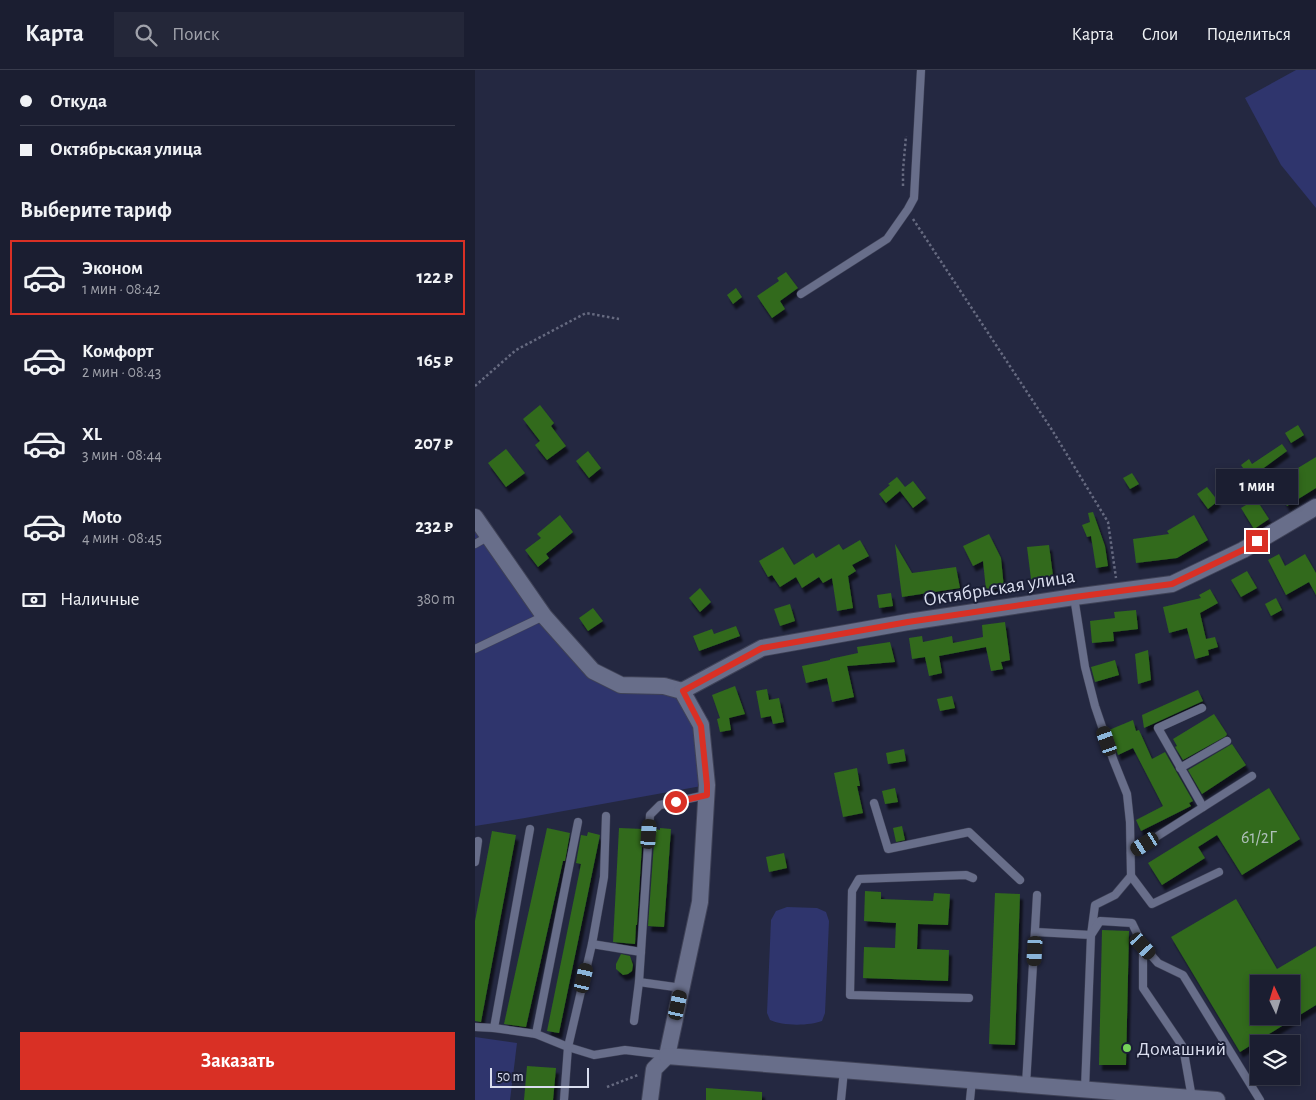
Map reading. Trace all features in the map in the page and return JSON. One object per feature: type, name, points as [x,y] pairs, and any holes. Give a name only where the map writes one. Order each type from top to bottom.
[{"type":"street","name":"Октябрьская улица","points":[[683,691],[762,648],[908,622],[1172,584],[1243,550],[1316,507]]},
{"type":"street","points":[[475,517],[482,540],[544,616],[593,671],[621,685],[664,686],[683,691],[701,726],[707,795],[700,902],[667,1056],[654,1069],[650,1100]]},
{"type":"street","points":[[667,1056],[1217,1100]]},
{"type":"lane","points":[[801,294],[887,239],[914,198],[921,70]]},
{"type":"lane","points":[[1075,597],[1085,667],[1095,706],[1127,794],[1130,822],[1131,876],[1152,904],[1219,872]]},
{"type":"lane","points":[[475,649],[544,616]]},
{"type":"lane","points":[[1202,708],[1158,728],[1203,808]]},
{"type":"lane","points":[[1180,768],[1227,741]]},
{"type":"lane","points":[[1131,853],[1252,776]]},
{"type":"lane","points":[[634,1021],[639,982],[650,815],[660,805],[707,795]]},
{"type":"lane","points":[[874,803],[888,849],[969,832],[1020,880]]},
{"type":"lane","points":[[563,1100],[568,1048],[592,944],[604,877],[606,816]]},
{"type":"lane","points":[[536,1034],[578,822]]},
{"type":"lane","points":[[494,1028],[530,829]]},
{"type":"lane","points":[[475,862],[479,841]]},
{"type":"lane","points":[[969,998],[850,995],[852,890],[859,879],[966,875],[973,878]]},
{"type":"lane","points":[[1085,1089],[1091,935],[1095,906],[1115,895],[1131,876]]},
{"type":"lane","points":[[1026,1085],[1037,895]]},
{"type":"lane","points":[[1091,935],[1100,920],[1132,923],[1143,946],[1158,963],[1183,975],[1261,1100]]},
{"type":"lane","points":[[1036,932],[1091,935]]},
{"type":"lane","points":[[592,944],[641,952]]},
{"type":"lane","points":[[1143,946],[1143,988],[1183,1047],[1192,1099]]},
{"type":"lane","points":[[639,982],[682,988]]},
{"type":"lane","points":[[475,1028],[494,1028],[536,1034],[568,1048],[594,1055],[625,1050],[667,1056]]},
{"type":"lane","points":[[841,1100],[843,1070]]},
{"type":"lane","points":[[970,1100],[972,1080]]},
{"type":"path","points":[[906,134],[903,201],[1052,430],[1108,522],[1118,591]]},
{"type":"path","points":[[475,386],[516,350],[586,313],[619,319]]},
{"type":"path","points":[[607,1088],[654,1069]]},
{"type":"shaded area","points":[[1296,70],[1316,70],[1316,208],[1281,165],[1245,98]]},
{"type":"shaded area","points":[[475,517],[593,671],[682,691],[701,725],[707,785],[475,826]]},
{"type":"shaded area","points":[[787,907],[817,908],[826,912],[829,921],[825,1013],[822,1021],[817,1023],[796,1025],[775,1022],[770,1020],[767,1013],[771,920],[776,911]]},
{"type":"shaded area","points":[[475,1037],[517,1043],[510,1100],[475,1100]]},
{"type":"building","points":[[786,272],[798,288],[780,301],[785,309],[772,318],[757,296],[779,281],[777,278]]},
{"type":"building","points":[[736,288],[742,297],[733,304],[727,295]]},
{"type":"building","points":[[540,405],[554,423],[551,426],[566,446],[547,460],[535,445],[540,441],[523,419]]},
{"type":"building","points":[[1298,425],[1304,435],[1291,443],[1285,433]]},
{"type":"building","points":[[1282,444],[1287,451],[1250,478],[1241,465],[1249,459],[1252,464]]},
{"type":"building","points":[[506,449],[525,473],[506,487],[488,463]]},
{"type":"building","points":[[588,451],[601,468],[589,478],[576,461]]},
{"type":"building","points":[[1316,457],[1316,488],[1287,506],[1279,492],[1298,480],[1293,471]]},
{"type":"building","points":[[1132,473],[1139,484],[1130,489],[1123,478]]},
{"type":"building","points":[[897,477],[905,487],[913,481],[926,498],[913,508],[900,491],[886,503],[879,494]]},
{"type":"building","points":[[1207,487],[1218,501],[1208,509],[1197,494]]},
{"type":"building","points":[[1256,499],[1269,519],[1254,529],[1241,508]]},
{"type":"building","points":[[1093,512],[1105,546],[1108,566],[1096,568],[1091,536],[1087,537],[1082,525],[1090,522],[1088,513]]},
{"type":"building","points":[[560,515],[573,532],[546,554],[549,558],[538,567],[525,550],[541,538],[537,534]]},
{"type":"building","points":[[1194,515],[1208,540],[1177,558],[1136,563],[1133,539],[1169,534],[1167,531]]},
{"type":"building","points":[[989,534],[1001,558],[1004,588],[986,590],[983,561],[973,566],[963,546]]},
{"type":"building","points":[[860,540],[869,556],[852,565],[856,571],[848,576],[853,608],[837,611],[832,578],[823,583],[819,577],[802,588],[796,577],[780,587],[772,575],[768,577],[759,561],[783,547],[794,565],[813,553],[816,558],[839,544],[843,550]]},
{"type":"building","points":[[895,544],[912,573],[956,567],[960,588],[902,597]]},
{"type":"building","points":[[1049,545],[1053,576],[1031,579],[1027,547]]},
{"type":"building","points":[[1279,554],[1285,566],[1305,554],[1316,573],[1316,595],[1309,582],[1286,595],[1268,560]]},
{"type":"building","points":[[1247,571],[1257,588],[1241,597],[1231,580]]},
{"type":"building","points":[[700,588],[711,602],[700,612],[689,598]]},
{"type":"building","points":[[1210,589],[1218,603],[1200,613],[1206,639],[1215,637],[1218,647],[1208,650],[1209,655],[1195,659],[1187,628],[1169,633],[1163,607],[1201,598],[1199,595]]},
{"type":"building","points":[[891,593],[893,606],[879,608],[877,595]]},
{"type":"building","points":[[1276,598],[1282,610],[1271,616],[1265,604]]},
{"type":"building","points":[[790,604],[795,621],[780,626],[774,609]]},
{"type":"building","points":[[593,608],[603,621],[588,631],[579,618]]},
{"type":"building","points":[[1136,610],[1138,629],[1113,632],[1114,641],[1092,643],[1090,621],[1115,618],[1114,612]]},
{"type":"building","points":[[1005,622],[1010,660],[1001,662],[1003,669],[991,671],[986,647],[939,656],[942,673],[929,676],[925,657],[912,659],[909,638],[922,636],[923,642],[952,636],[953,643],[983,637],[982,625]]},
{"type":"building","points":[[736,626],[740,636],[699,651],[693,636],[712,629],[714,634]]},
{"type":"building","points":[[890,642],[895,662],[847,666],[854,697],[832,702],[827,678],[806,683],[802,666],[858,653],[857,647]]},
{"type":"building","points":[[1148,650],[1151,680],[1138,684],[1135,654]]},
{"type":"building","points":[[1115,660],[1119,675],[1095,682],[1091,667]]},
{"type":"building","points":[[735,686],[745,714],[729,718],[731,730],[720,732],[717,719],[720,718],[712,695]]},
{"type":"building","points":[[767,689],[769,700],[779,698],[784,722],[773,724],[771,716],[761,718],[756,691]]},
{"type":"building","points":[[1198,690],[1203,701],[1144,728],[1142,715]]},
{"type":"building","points":[[952,696],[955,708],[940,711],[937,699]]},
{"type":"building","points":[[1214,714],[1227,734],[1226,736],[1183,760],[1175,747],[1177,746],[1173,739]]},
{"type":"building","points":[[1133,720],[1136,731],[1139,730],[1152,759],[1165,752],[1193,801],[1189,803],[1191,806],[1141,831],[1136,820],[1163,806],[1133,748],[1118,755],[1109,730]]},
{"type":"building","points":[[1232,744],[1246,765],[1202,794],[1188,770]]},
{"type":"building","points":[[904,749],[906,761],[888,764],[886,753]]},
{"type":"building","points":[[857,768],[860,786],[857,786],[863,813],[843,817],[834,773]]},
{"type":"building","points":[[895,788],[898,802],[885,804],[882,791]]},
{"type":"building","points":[[1269,788],[1300,839],[1242,875],[1217,835],[1198,847],[1205,858],[1162,885],[1148,863]]},
{"type":"building","points":[[902,826],[905,840],[896,842],[893,828]]},
{"type":"building","points":[[547,828],[570,833],[565,861],[563,861],[526,1027],[504,1024]]},
{"type":"building","points":[[619,828],[643,829],[635,944],[613,942]]},
{"type":"building","points":[[660,828],[671,829],[664,927],[648,926],[655,829],[660,830]]},
{"type":"building","points":[[492,831],[516,835],[481,1022],[475,1021],[475,921]]},
{"type":"building","points":[[588,832],[600,835],[559,1033],[547,1031],[581,864],[576,863],[581,835],[587,836]]},
{"type":"building","points":[[784,853],[787,868],[769,872],[766,857]]},
{"type":"building","points":[[865,891],[881,892],[881,899],[933,901],[934,893],[950,894],[948,925],[918,924],[917,949],[949,950],[948,981],[863,978],[864,947],[895,948],[896,923],[864,921]]},
{"type":"building","points":[[995,893],[1020,894],[1015,1045],[989,1044]]},
{"type":"building","points":[[1236,899],[1277,969],[1316,946],[1316,1005],[1300,1015],[1300,975],[1250,975],[1250,1025],[1284,1025],[1267,1035],[1250,1035],[1250,1046],[1240,1052],[1171,937]]},
{"type":"building","points":[[1102,930],[1129,931],[1126,1065],[1099,1065]]},
{"type":"building","points":[[621,954],[630,956],[633,965],[632,971],[628,974],[623,975],[616,969],[616,964]]},
{"type":"building","points":[[527,1066],[556,1068],[553,1100],[524,1100]]},
{"type":"building","points":[[706,1088],[762,1092],[762,1100],[706,1100]]},
{"type":"place","name":"Домашний","points":[[1127,1048]]},
{"type":"route","points":[[676,802],[707,795],[701,726],[683,691],[762,648],[908,622],[1172,584],[1243,550],[1257,541]]}]
